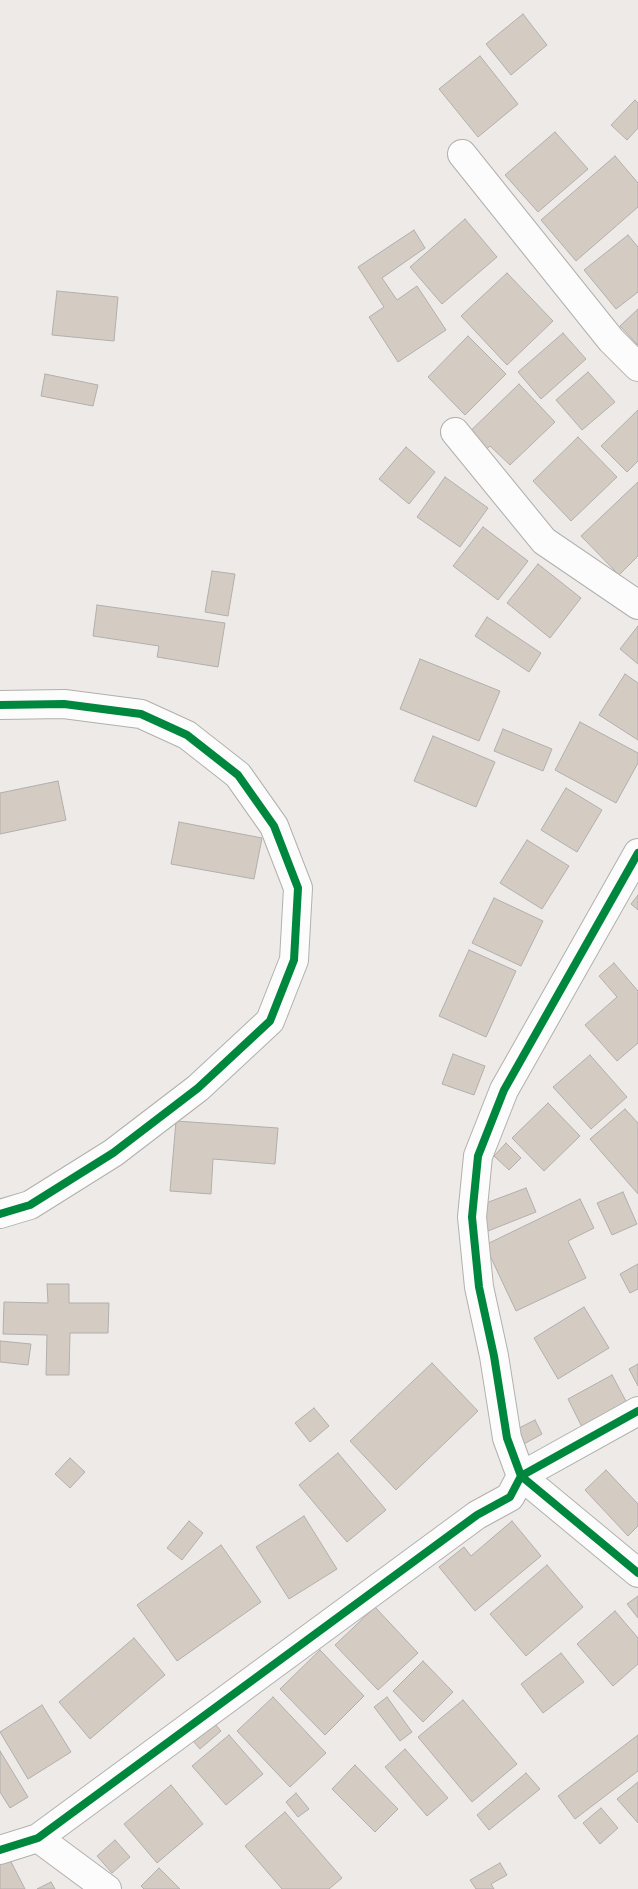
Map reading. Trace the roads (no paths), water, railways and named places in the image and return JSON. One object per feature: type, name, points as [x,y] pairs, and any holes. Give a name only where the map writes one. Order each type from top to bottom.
[{"type":"street","points":[[462,154],[611,340],[638,367]]},
{"type":"street","points":[[455,432],[544,541],[638,605]]},
{"type":"street","points":[[0,705],[64,704],[141,714],[187,735],[238,775],[274,826],[298,888],[294,960],[270,1021],[198,1088],[113,1153],[30,1205],[0,1214]]},
{"type":"street","points":[[638,853],[504,1090],[478,1156],[472,1217],[479,1287],[494,1356],[507,1438],[521,1476],[638,1573]]},
{"type":"street","points":[[0,1850],[38,1838],[477,1516],[510,1497],[521,1476],[638,1410]]},
{"type":"street","points":[[38,1838],[106,1889]]}]
